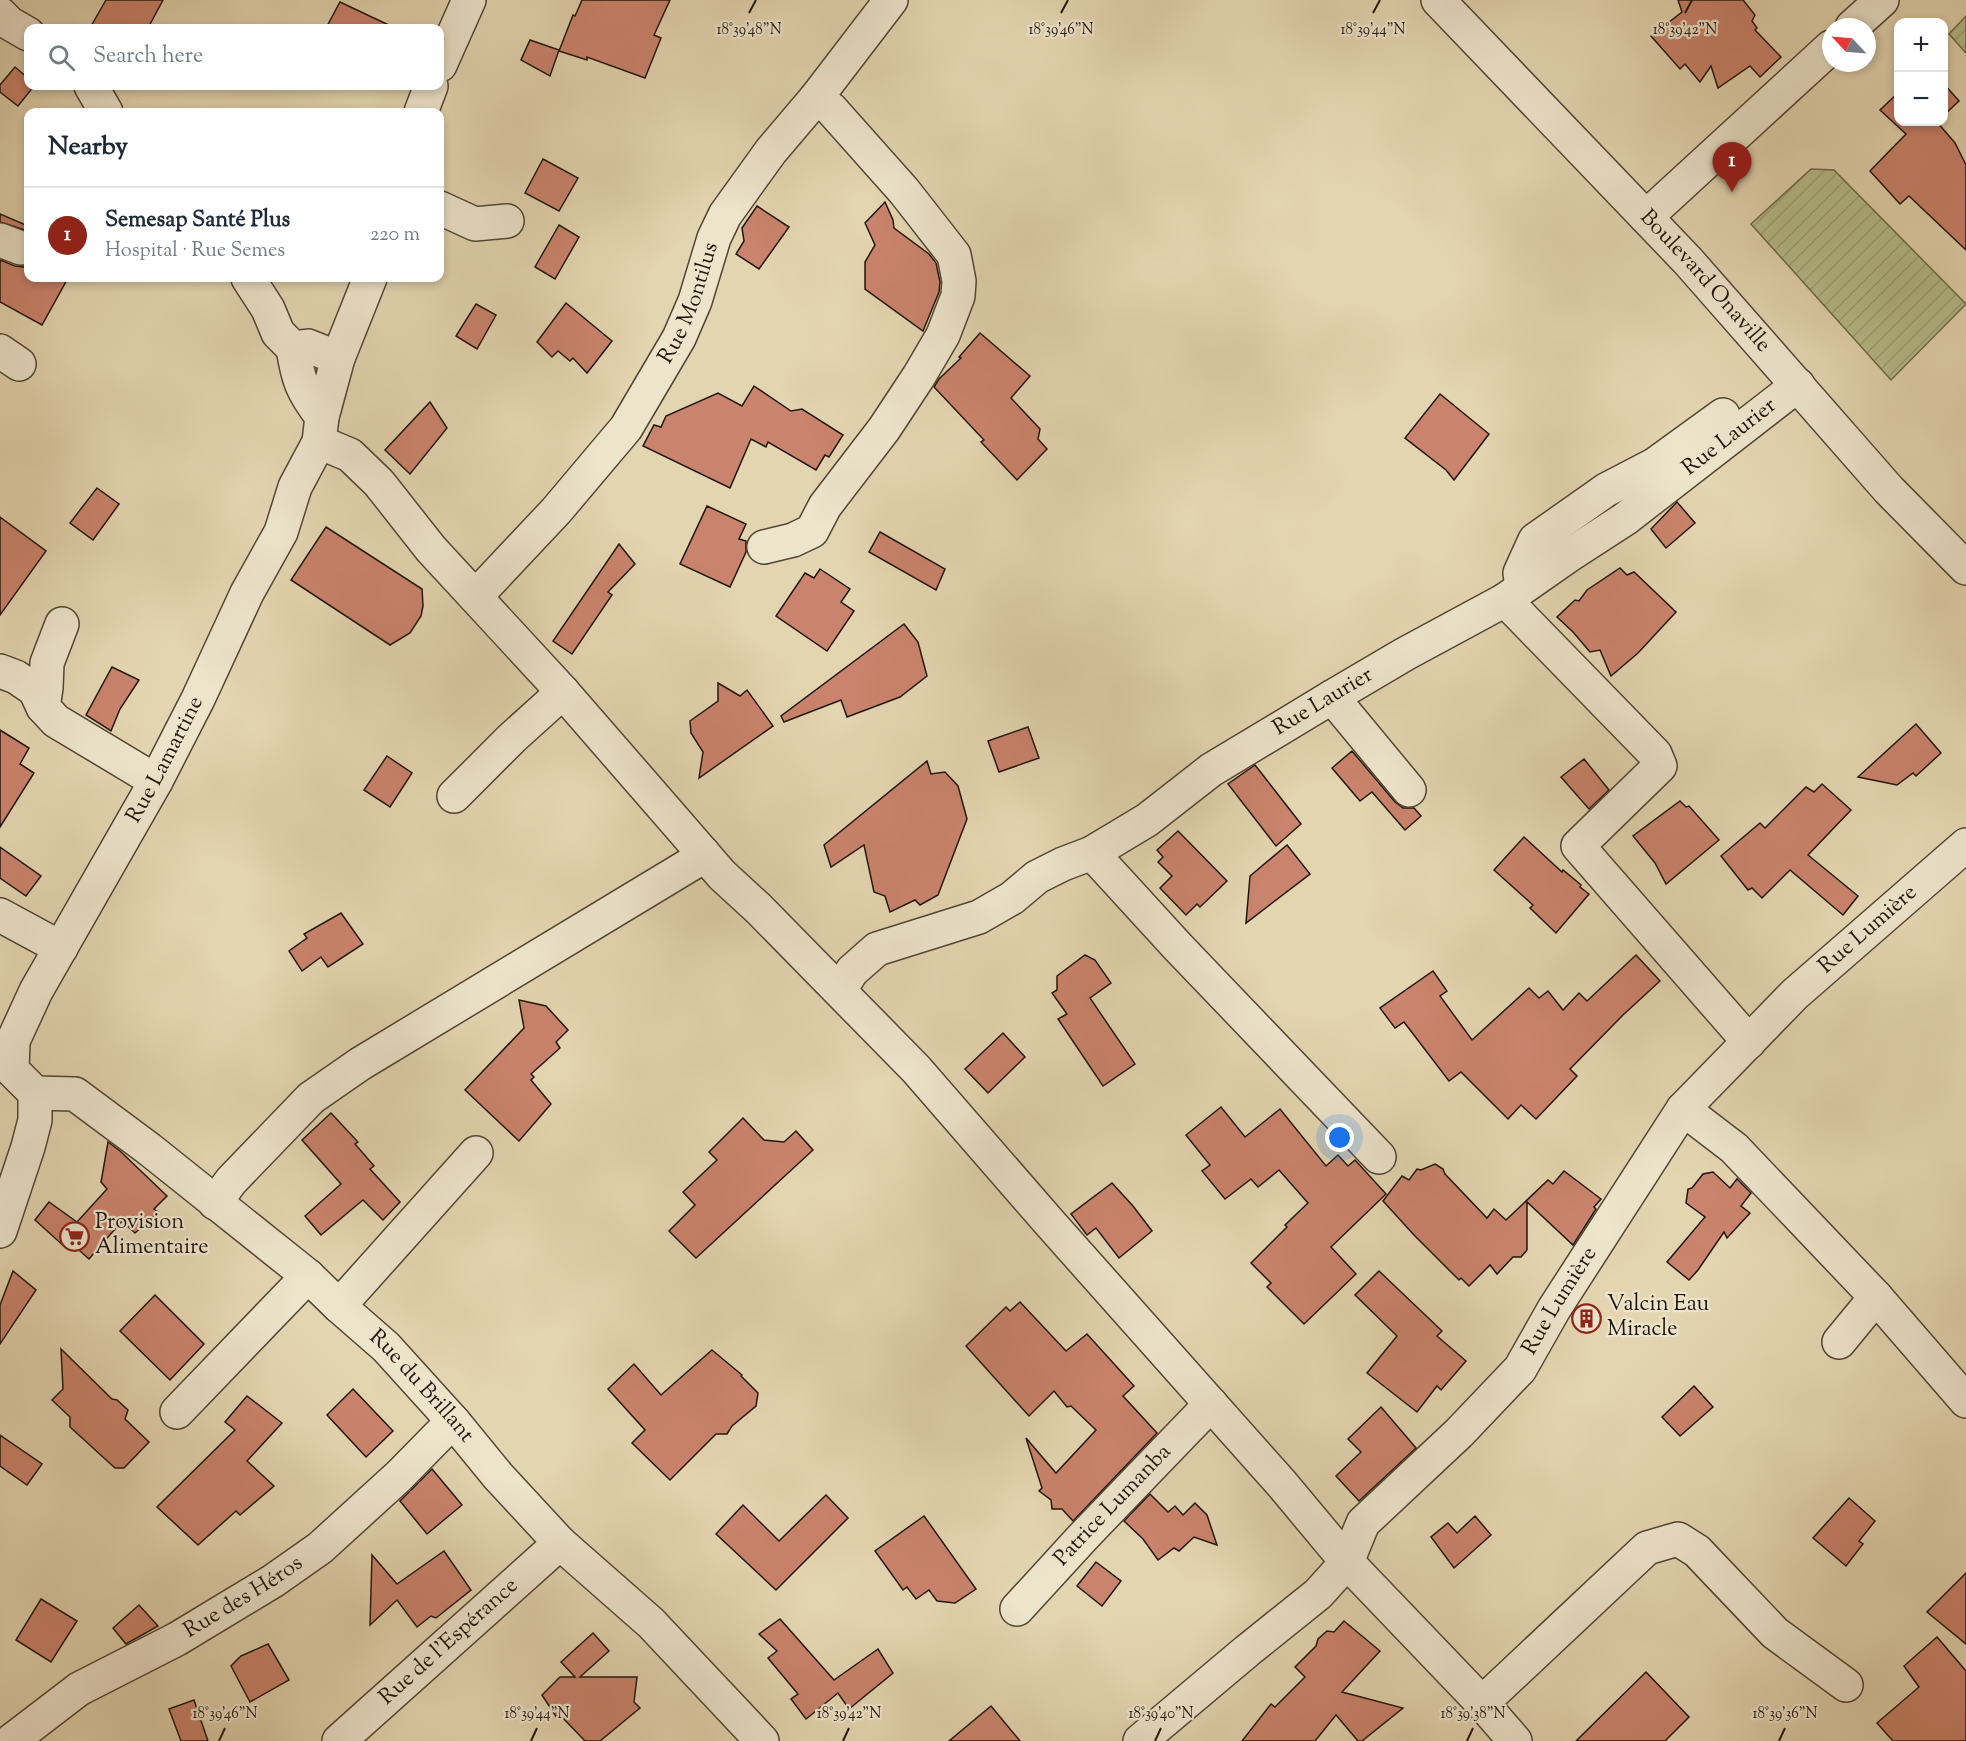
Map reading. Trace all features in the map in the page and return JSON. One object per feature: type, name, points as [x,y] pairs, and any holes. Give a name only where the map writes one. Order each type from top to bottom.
[{"type":"street","points":[[0,5],[5,0]]},
{"type":"street","points":[[444,56],[469,0]]},
{"type":"street","name":"Rue Montilus","points":[[476,596],[556,511],[626,428],[680,338],[695,301],[714,238],[726,215],[771,151],[816,98],[891,0]]},
{"type":"street","name":"Boulevard Onaville","points":[[1438,0],[1647,217],[1889,490],[1966,568]]},
{"type":"street","points":[[1862,18],[1882,0]]},
{"type":"street","points":[[0,14],[9,23],[24,32]]},
{"type":"street","points":[[1647,217],[1822,55]]},
{"type":"street","points":[[93,90],[104,108]]},
{"type":"street","points":[[423,108],[429,90]]},
{"type":"street","points":[[764,547],[793,540],[812,531],[825,506],[884,429],[919,376],[943,335],[958,296],[959,281],[954,255],[929,221],[831,109],[816,98]]},
{"type":"street","points":[[444,210],[475,224],[507,221]]},
{"type":"street","points":[[251,282],[268,309],[278,333],[292,348],[297,373],[320,429],[379,483],[431,549],[563,692],[722,875],[840,990],[916,1069],[1282,1484],[1347,1562],[1482,1703],[1515,1741]]},
{"type":"street","name":"Rue Lamartine","points":[[35,1094],[6,1073],[13,1041],[36,991],[156,781],[198,699],[247,593],[281,532],[296,487],[320,429],[338,358],[368,282]]},
{"type":"street","points":[[292,348],[308,346],[338,358]]},
{"type":"street","name":"Rue Laurier","points":[[840,990],[852,971],[877,949],[979,917],[1012,898],[1037,877],[1092,853],[1148,820],[1211,770],[1405,654],[1514,593],[1625,519],[1790,377]]},
{"type":"street","points":[[1514,593],[1655,754],[1660,766],[1578,846],[1749,1042]]},
{"type":"street","points":[[43,707],[47,663],[62,624]]},
{"type":"street","points":[[0,671],[16,677],[35,690],[43,707],[56,721],[156,781]]},
{"type":"street","points":[[454,796],[512,738],[563,692]]},
{"type":"street","points":[[1332,697],[1409,790]]},
{"type":"street","name":"Rue Lumière","points":[[1140,1741],[1318,1594],[1347,1562],[1363,1523],[1459,1433],[1520,1370],[1554,1309],[1683,1109],[1795,994],[1966,845]]},
{"type":"street","points":[[215,1203],[231,1181],[311,1098],[360,1064],[691,864],[703,853]]},
{"type":"street","points":[[1092,853],[1178,947],[1379,1157]]},
{"type":"street","points":[[0,915],[61,948]]},
{"type":"street","points":[[0,1231],[33,1129],[35,1094]]},
{"type":"street","name":"Rue du Brillant","points":[[35,1094],[75,1094],[149,1149],[308,1276],[386,1347],[453,1421],[498,1476],[560,1543],[651,1623],[762,1741]]},
{"type":"street","points":[[1683,1109],[1734,1148],[1876,1297],[1966,1401]]},
{"type":"street","points":[[339,1306],[476,1153]]},
{"type":"street","points":[[177,1412],[308,1276]]},
{"type":"street","points":[[1839,1342],[1876,1297]]},
{"type":"street","name":"Patrice Lumanba","points":[[1017,1609],[1211,1404]]},
{"type":"street","name":"Rue des Héros","points":[[11,1741],[80,1689],[177,1639],[273,1581],[320,1548],[399,1476],[453,1421]]},
{"type":"street","points":[[1482,1703],[1647,1548],[1678,1539],[1696,1551],[1775,1633],[1846,1685]]},
{"type":"street","name":"Rue de l'Espérance","points":[[339,1741],[560,1543]]},
{"type":"green space","points":[[1966,16],[1966,53],[1949,34]]},
{"type":"green space","points":[[1811,169],[1834,170],[1966,304],[1891,380],[1751,224]]},
{"type":"building","points":[[106,0],[163,0],[150,24],[92,24]]},
{"type":"building","points":[[582,0],[670,0],[654,35],[661,38],[645,78],[587,57],[587,60],[559,51],[573,15],[575,16]]},
{"type":"building","points":[[1678,0],[1743,0],[1755,15],[1752,21],[1757,28],[1755,30],[1781,57],[1760,77],[1750,66],[1718,88],[1711,66],[1700,82],[1685,64],[1680,69],[1651,36],[1682,12]]},
{"type":"building","points":[[340,2],[387,24],[328,24]]},
{"type":"building","points":[[530,40],[559,50],[550,76],[521,60]]},
{"type":"building","points":[[15,67],[24,75],[24,90],[31,90],[18,106],[0,92],[0,85]]},
{"type":"building","points":[[1948,89],[1959,101],[1948,111]]},
{"type":"building","points":[[1894,97],[1894,123],[1880,110]]},
{"type":"building","points":[[1897,126],[1940,126],[1955,143],[1966,165],[1966,250],[1909,196],[1900,204],[1870,171],[1906,134]]},
{"type":"building","points":[[543,159],[578,178],[559,211],[525,193]]},
{"type":"building","points":[[885,202],[894,228],[929,254],[936,263],[940,282],[939,292],[923,331],[865,289],[865,262],[875,245],[865,223]]},
{"type":"building","points":[[757,206],[789,227],[759,269],[736,254],[744,241],[742,228]]},
{"type":"building","points":[[0,214],[24,224],[24,230],[0,222]]},
{"type":"building","points":[[559,225],[579,237],[555,279],[535,267]]},
{"type":"building","points":[[0,260],[15,266],[24,267],[24,282],[66,282],[42,325],[0,302]]},
{"type":"building","points":[[566,303],[612,341],[587,373],[573,358],[570,361],[558,351],[552,357],[537,342]]},
{"type":"building","points":[[476,304],[496,315],[477,349],[456,336]]},
{"type":"building","points":[[980,333],[1030,376],[1011,398],[1040,429],[1038,439],[1047,449],[1017,480],[981,442],[984,440],[934,387]]},
{"type":"building","points":[[754,386],[791,411],[802,409],[843,435],[829,457],[825,455],[816,470],[768,442],[766,447],[751,439],[730,488],[643,446],[654,425],[661,427],[666,416],[718,393],[742,406]]},
{"type":"building","points":[[1440,394],[1489,434],[1454,480],[1446,470],[1405,438]]},
{"type":"building","points":[[430,402],[447,428],[410,474],[385,450]]},
{"type":"building","points":[[97,488],[119,504],[93,540],[70,523]]},
{"type":"building","points":[[1677,502],[1695,523],[1666,548],[1651,529]]},
{"type":"building","points":[[707,506],[746,524],[739,539],[746,541],[746,552],[730,587],[680,564]]},
{"type":"building","points":[[0,517],[46,551],[0,615]]},
{"type":"building","points":[[326,527],[422,589],[421,616],[410,633],[390,645],[291,580]]},
{"type":"building","points":[[880,532],[945,569],[936,590],[869,552]]},
{"type":"building","points":[[619,544],[635,564],[608,592],[612,595],[572,654],[553,641]]},
{"type":"building","points":[[1620,568],[1627,575],[1634,572],[1676,612],[1638,653],[1611,676],[1600,650],[1590,652],[1557,617],[1575,600],[1579,601],[1587,590]]},
{"type":"building","points":[[820,569],[850,589],[841,602],[854,611],[827,651],[776,616],[805,573],[814,578]]},
{"type":"building","points":[[904,624],[918,642],[927,676],[900,697],[847,717],[841,700],[784,722],[781,716]]},
{"type":"building","points":[[112,667],[139,680],[120,709],[111,731],[86,715]]},
{"type":"building","points":[[718,683],[740,696],[747,690],[773,726],[699,778],[703,752],[691,733],[690,721],[718,701]]},
{"type":"building","points":[[1916,724],[1941,753],[1916,776],[1913,773],[1897,785],[1858,777]]},
{"type":"building","points":[[1028,727],[1039,758],[999,772],[988,741]]},
{"type":"building","points":[[0,730],[29,748],[20,764],[34,773],[0,827]]},
{"type":"building","points":[[1352,751],[1395,802],[1403,808],[1414,808],[1421,816],[1405,830],[1372,792],[1360,801],[1332,768]]},
{"type":"building","points":[[387,756],[412,773],[390,807],[364,790]]},
{"type":"building","points":[[1584,759],[1609,790],[1589,809],[1561,777]]},
{"type":"building","points":[[927,761],[931,774],[945,772],[958,786],[967,819],[938,895],[920,905],[915,900],[890,912],[885,896],[874,892],[864,845],[831,867],[824,845]]},
{"type":"building","points":[[1255,765],[1301,824],[1276,846],[1228,784]]},
{"type":"building","points":[[1822,784],[1851,810],[1808,855],[1858,896],[1843,915],[1790,870],[1762,898],[1752,888],[1748,890],[1721,856],[1760,823],[1765,828],[1806,787],[1814,792]]},
{"type":"building","points":[[1680,801],[1686,807],[1689,806],[1719,840],[1666,884],[1655,863],[1633,836]]},
{"type":"building","points":[[1178,831],[1227,881],[1200,907],[1197,904],[1186,915],[1160,888],[1172,876],[1158,862],[1163,857],[1157,850]]},
{"type":"building","points":[[1524,837],[1589,894],[1556,933],[1530,908],[1533,905],[1494,870]]},
{"type":"building","points":[[1287,845],[1310,874],[1246,923],[1250,876]]},
{"type":"building","points":[[0,847],[41,876],[26,896],[0,878]]},
{"type":"building","points":[[341,913],[363,944],[328,967],[321,957],[302,971],[289,951],[307,938],[304,934]]},
{"type":"building","points":[[1085,955],[1095,960],[1111,983],[1090,998],[1135,1064],[1103,1086],[1058,1019],[1067,1014],[1052,993],[1057,990],[1057,976]]},
{"type":"building","points":[[1636,955],[1660,981],[1570,1069],[1577,1076],[1536,1119],[1521,1105],[1508,1119],[1461,1072],[1449,1081],[1404,1022],[1395,1028],[1380,1008],[1433,971],[1447,991],[1440,996],[1472,1040],[1529,988],[1539,998],[1548,991],[1563,1010],[1579,993],[1587,1001]]},
{"type":"building","points":[[519,1000],[546,1006],[568,1030],[556,1042],[560,1048],[531,1074],[534,1077],[531,1080],[551,1104],[519,1141],[465,1090],[524,1028]]},
{"type":"building","points":[[1003,1033],[1025,1057],[988,1093],[965,1069]]},
{"type":"building","points":[[1221,1107],[1245,1137],[1280,1109],[1326,1166],[1338,1155],[1348,1166],[1355,1160],[1386,1194],[1331,1247],[1356,1274],[1304,1324],[1267,1287],[1271,1283],[1251,1263],[1308,1203],[1279,1170],[1258,1187],[1251,1179],[1225,1199],[1202,1171],[1210,1165],[1186,1135]]},
{"type":"building","points":[[331,1113],[358,1142],[355,1144],[374,1166],[370,1169],[400,1202],[383,1220],[363,1200],[321,1235],[305,1216],[341,1184],[302,1140]]},
{"type":"building","points":[[743,1118],[764,1140],[784,1142],[796,1131],[813,1150],[696,1258],[669,1231],[695,1205],[683,1192],[717,1160],[709,1152]]},
{"type":"building","points":[[108,1142],[167,1196],[154,1209],[158,1212],[135,1233],[122,1221],[89,1259],[71,1243],[66,1248],[35,1220],[49,1202],[77,1222],[107,1189],[101,1182]]},
{"type":"building","points":[[1435,1164],[1443,1169],[1445,1174],[1487,1218],[1494,1209],[1506,1220],[1548,1180],[1553,1184],[1564,1171],[1601,1199],[1594,1207],[1596,1209],[1573,1245],[1527,1202],[1527,1250],[1521,1257],[1513,1257],[1497,1274],[1490,1265],[1469,1286],[1461,1278],[1459,1280],[1383,1201],[1402,1176],[1409,1180],[1417,1169],[1421,1170]]},
{"type":"building","points":[[1713,1172],[1730,1188],[1737,1179],[1751,1193],[1741,1206],[1750,1213],[1727,1238],[1724,1232],[1689,1280],[1667,1262],[1705,1217],[1686,1203],[1688,1189],[1692,1188],[1703,1174]]},
{"type":"building","points":[[1112,1183],[1152,1231],[1119,1258],[1096,1228],[1087,1235],[1071,1214]]},
{"type":"building","points":[[13,1271],[36,1290],[0,1344],[0,1305]]},
{"type":"building","points":[[1379,1271],[1442,1331],[1437,1336],[1466,1361],[1441,1390],[1437,1386],[1417,1412],[1367,1373],[1397,1336],[1355,1295]]},
{"type":"building","points":[[155,1295],[204,1344],[170,1380],[120,1331]]},
{"type":"building","points":[[1020,1302],[1066,1351],[1087,1334],[1134,1386],[1123,1396],[1157,1433],[1073,1521],[1062,1509],[1052,1509],[1051,1500],[1039,1491],[1042,1488],[1026,1438],[1056,1473],[1096,1430],[1071,1406],[1067,1407],[1054,1391],[1029,1416],[966,1346],[1006,1307],[1010,1311]]},
{"type":"building","points":[[61,1349],[112,1399],[117,1400],[128,1410],[125,1419],[149,1442],[124,1468],[115,1468],[70,1427],[70,1417],[52,1400],[63,1389]]},
{"type":"building","points":[[712,1350],[742,1375],[758,1393],[756,1406],[732,1426],[727,1434],[716,1434],[670,1480],[632,1443],[645,1430],[608,1389],[634,1364],[661,1395]]},
{"type":"building","points":[[1694,1386],[1713,1407],[1680,1436],[1662,1417]]},
{"type":"building","points":[[353,1389],[393,1431],[366,1457],[327,1415]]},
{"type":"building","points":[[247,1396],[282,1423],[247,1461],[274,1486],[240,1515],[236,1511],[198,1545],[157,1507],[235,1430],[225,1422]]},
{"type":"building","points":[[1381,1407],[1416,1448],[1359,1501],[1336,1476],[1361,1452],[1348,1439]]},
{"type":"building","points":[[0,1435],[42,1464],[27,1485],[0,1466]]},
{"type":"building","points":[[432,1469],[462,1505],[427,1534],[400,1501]]},
{"type":"building","points":[[1150,1494],[1168,1512],[1175,1506],[1183,1515],[1195,1503],[1207,1515],[1217,1545],[1194,1537],[1179,1551],[1174,1548],[1158,1560],[1143,1539],[1124,1521]]},
{"type":"building","points":[[826,1495],[848,1518],[776,1590],[716,1534],[743,1505],[779,1541]]},
{"type":"building","points":[[1849,1498],[1875,1521],[1859,1541],[1863,1544],[1846,1566],[1813,1538]]},
{"type":"building","points":[[924,1516],[976,1589],[955,1603],[937,1601],[929,1590],[916,1599],[907,1587],[903,1590],[875,1551]]},
{"type":"building","points":[[1475,1516],[1491,1535],[1454,1568],[1431,1537],[1448,1523],[1457,1533]]},
{"type":"building","points":[[444,1551],[471,1590],[436,1618],[431,1616],[417,1627],[397,1600],[370,1625],[372,1555],[397,1584]]},
{"type":"building","points":[[1096,1562],[1121,1581],[1102,1606],[1077,1586]]},
{"type":"building","points":[[1966,1573],[1966,1644],[1927,1612]]},
{"type":"building","points":[[41,1599],[77,1621],[51,1662],[16,1640]]},
{"type":"building","points":[[139,1605],[158,1626],[126,1644],[113,1628]]},
{"type":"building","points":[[780,1619],[834,1680],[878,1649],[893,1673],[849,1709],[838,1693],[806,1719],[791,1699],[798,1694],[768,1658],[777,1651],[759,1634]]},
{"type":"building","points":[[1344,1621],[1380,1651],[1342,1692],[1403,1708],[1362,1741],[1358,1741],[1336,1715],[1315,1741],[1242,1741],[1271,1704],[1275,1707],[1305,1677],[1295,1667],[1316,1646],[1318,1639],[1327,1631],[1334,1632]]},
{"type":"building","points":[[593,1633],[609,1651],[580,1677],[637,1677],[634,1702],[640,1708],[600,1741],[585,1741],[561,1716],[557,1718],[542,1695],[560,1677],[575,1677],[561,1662]]},
{"type":"building","points":[[1937,1637],[1966,1671],[1966,1741],[1893,1741],[1877,1723],[1919,1687],[1904,1666]]},
{"type":"building","points":[[268,1644],[289,1680],[250,1702],[231,1666],[241,1656]]},
{"type":"building","points":[[1646,1672],[1689,1717],[1665,1741],[1576,1741]]},
{"type":"building","points":[[194,1700],[208,1741],[181,1741],[169,1709]]},
{"type":"building","points":[[991,1706],[1020,1741],[949,1741]]},
{"type":"place","name":"Semesap Santé Plus","points":[[1732,192]]},
{"type":"place","name":"Provision Alimentaire","points":[[74,1236]]},
{"type":"place","name":"Valcin Eau Miracle","points":[[1586,1318]]}]
